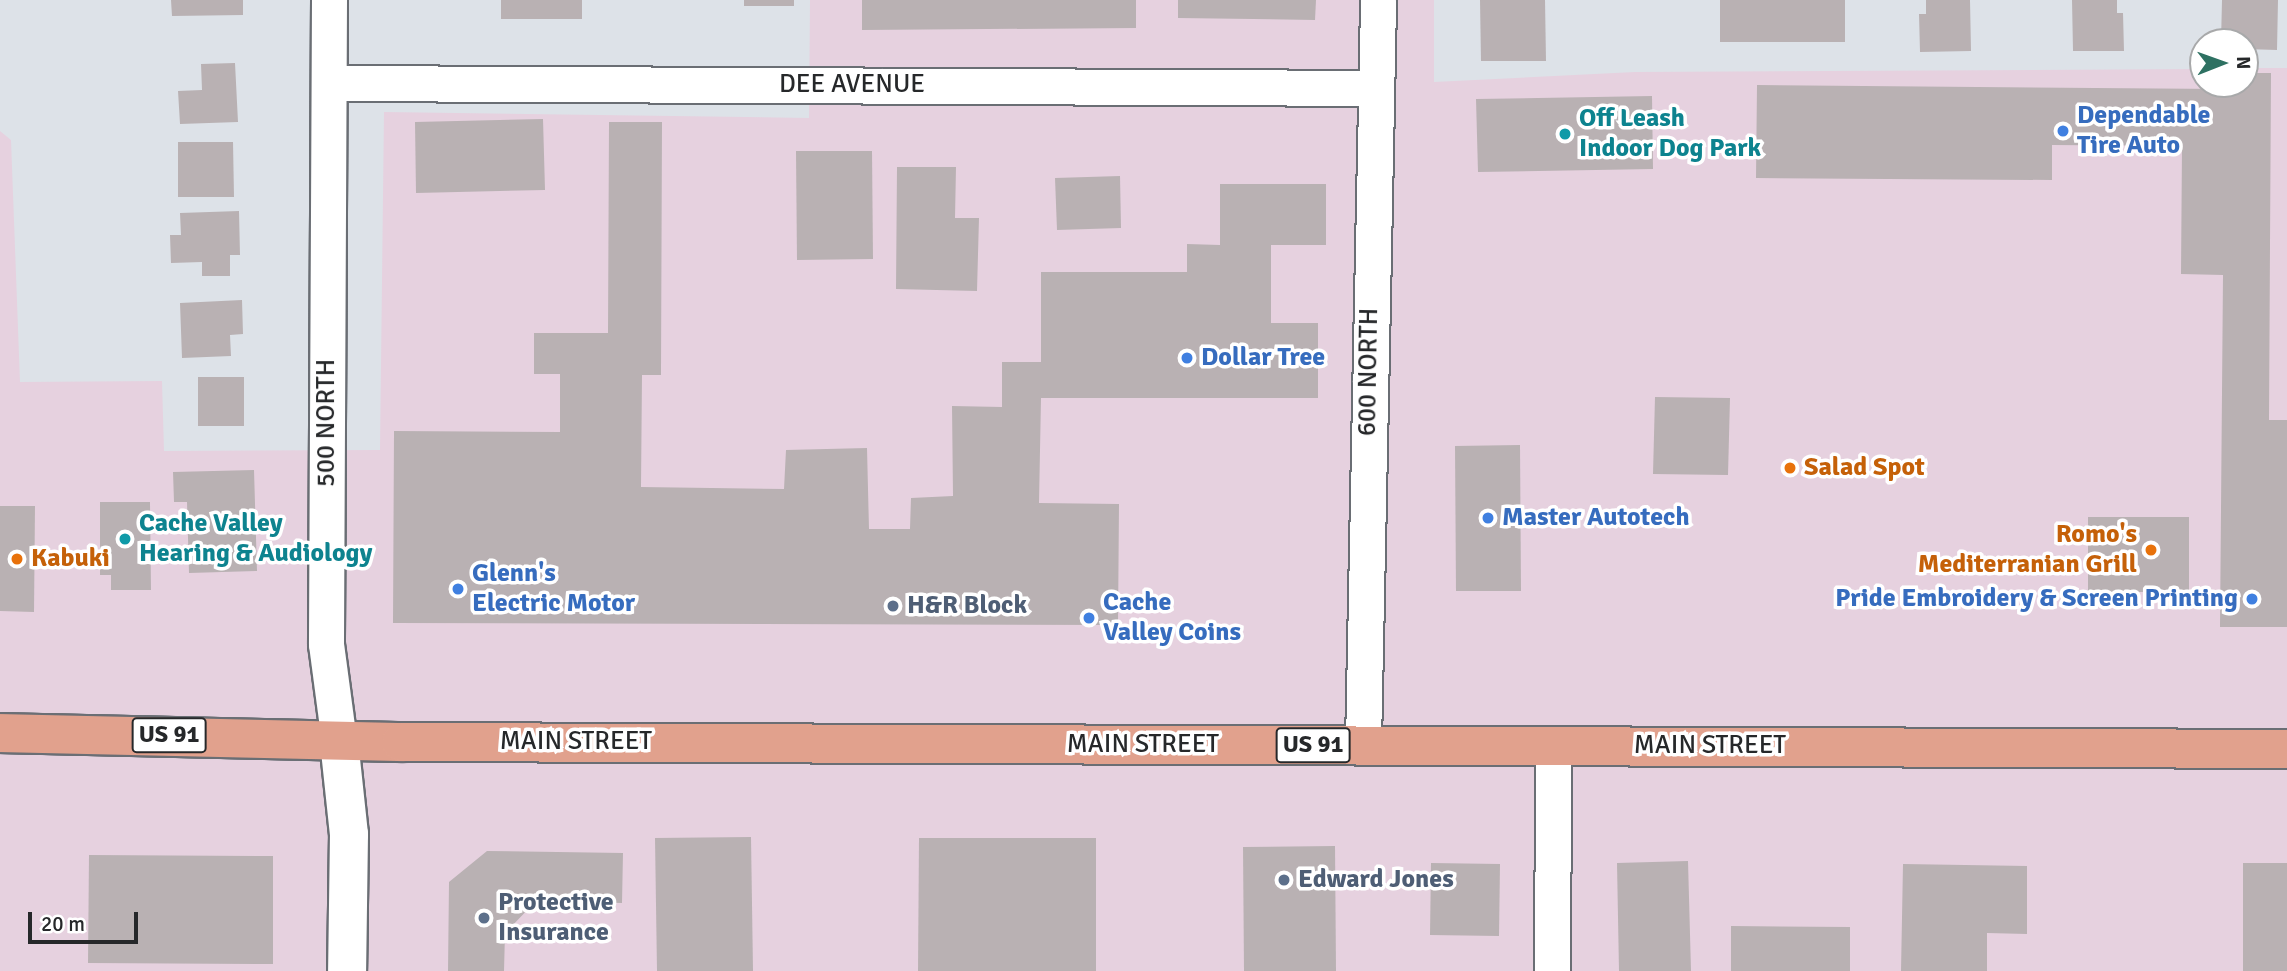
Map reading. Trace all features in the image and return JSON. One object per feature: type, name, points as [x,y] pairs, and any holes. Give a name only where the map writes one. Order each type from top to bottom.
[{"type":"main road","name":"MAIN STREET","points":[[0,733],[339,741],[2287,750]]},
{"type":"street","name":"500 NORTH","points":[[329,0],[326,644],[349,834],[347,971]]},
{"type":"street","name":"600 NORTH","points":[[1363,744],[1378,0]]},
{"type":"street","name":"DEE AVENUE","points":[[329,83],[1375,88]]},
{"type":"street","points":[[1552,971],[1553,745]]},
{"type":"shaded area","points":[[810,0],[1434,0],[1434,82],[1635,72],[2189,69],[2189,98],[2259,98],[2259,68],[2287,68],[2287,971],[0,971],[0,131],[11,140],[20,382],[162,381],[164,451],[380,450],[384,112],[809,118]]},
{"type":"building","points":[[171,0],[243,0],[243,15],[172,16]]},
{"type":"building","points":[[501,0],[582,0],[582,19],[501,19]]},
{"type":"building","points":[[744,0],[794,0],[794,6],[744,6]]},
{"type":"building","points":[[862,0],[1136,0],[1136,28],[862,30]]},
{"type":"building","points":[[1178,0],[1316,0],[1315,20],[1178,18]]},
{"type":"building","points":[[1480,0],[1545,0],[1546,61],[1481,61]]},
{"type":"building","points":[[1720,0],[1845,0],[1845,42],[1720,42]]},
{"type":"building","points":[[1926,0],[1970,0],[1971,51],[1920,52],[1919,14],[1926,14]]},
{"type":"building","points":[[2072,0],[2117,0],[2117,13],[2123,13],[2124,51],[2073,51]]},
{"type":"building","points":[[2222,0],[2278,0],[2277,50],[2259,49],[2259,28],[2221,28]]},
{"type":"building","points":[[235,63],[238,122],[180,124],[178,91],[202,90],[201,64]]},
{"type":"building","points":[[2259,73],[2271,73],[2269,420],[2287,420],[2287,627],[2220,627],[2223,275],[2181,274],[2182,146],[2052,145],[2052,180],[1756,178],[1757,85],[2189,89],[2189,98],[2259,98]]},
{"type":"building","name":"Off Leash Indoor Dog Park","points":[[1652,96],[1653,169],[1478,172],[1476,99]]},
{"type":"building","points":[[543,119],[545,190],[416,193],[415,122]]},
{"type":"building","points":[[609,122],[662,122],[661,375],[642,375],[641,487],[784,489],[786,450],[867,448],[869,529],[910,529],[911,498],[953,496],[952,406],[1002,407],[1002,362],[1041,362],[1041,272],[1187,272],[1187,244],[1220,245],[1220,184],[1326,184],[1326,245],[1271,245],[1271,323],[1318,323],[1318,398],[1041,398],[1039,503],[1119,504],[1118,625],[393,623],[394,431],[560,432],[560,374],[534,374],[534,333],[608,333]]},
{"type":"building","points":[[178,142],[233,142],[234,197],[178,197]]},
{"type":"building","points":[[796,151],[872,151],[873,259],[797,260]]},
{"type":"building","points":[[897,167],[956,167],[955,218],[979,218],[977,291],[896,289]]},
{"type":"building","points":[[1120,176],[1121,228],[1057,230],[1055,178]]},
{"type":"building","points":[[239,211],[240,255],[230,255],[230,276],[202,276],[202,262],[171,263],[170,235],[181,235],[180,213]]},
{"type":"building","points":[[242,300],[243,334],[230,335],[231,356],[182,358],[180,303]]},
{"type":"building","points":[[198,377],[244,377],[244,426],[198,426]]},
{"type":"building","points":[[1655,397],[1730,398],[1728,475],[1653,474]]},
{"type":"building","name":"Master Autotech","points":[[1520,445],[1521,591],[1456,591],[1455,446]]},
{"type":"building","points":[[254,470],[257,571],[189,573],[187,502],[174,502],[173,472]]},
{"type":"building","name":"Cache Valley Hearing & Audiology","points":[[100,502],[150,502],[151,590],[111,590],[111,575],[100,575]]},
{"type":"building","name":"Kabuki","points":[[0,506],[35,506],[34,612],[0,611]]},
{"type":"building","points":[[2088,517],[2189,517],[2189,592],[2088,592]]},
{"type":"building","points":[[751,837],[753,971],[657,971],[655,838]]},
{"type":"building","points":[[919,838],[1096,838],[1096,971],[918,971]]},
{"type":"building","points":[[1335,846],[1336,971],[1244,971],[1243,847]]},
{"type":"building","name":"Protective Insurance","points":[[487,851],[623,853],[622,903],[536,901],[505,933],[504,971],[448,971],[449,882]]},
{"type":"building","points":[[89,855],[273,856],[273,964],[88,963]]},
{"type":"building","points":[[1688,861],[1691,971],[1619,971],[1617,863]]},
{"type":"building","points":[[1431,863],[1500,864],[1499,936],[1430,935]]},
{"type":"building","points":[[2243,863],[2287,863],[2287,971],[2243,971]]},
{"type":"building","points":[[1903,864],[2027,866],[2027,934],[1987,933],[1987,971],[1901,971]]},
{"type":"building","points":[[1731,926],[1850,927],[1850,971],[1731,971]]},
{"type":"place","name":"Dependable Tire Auto","points":[[2063,131]]},
{"type":"place","name":"Off Leash Indoor Dog Park","points":[[1565,134]]},
{"type":"place","name":"Dollar Tree","points":[[1187,358]]},
{"type":"place","name":"Salad Spot","points":[[1790,468]]},
{"type":"place","name":"Master Autotech","points":[[1488,518]]},
{"type":"place","name":"Cache Valley Hearing & Audiology","points":[[125,539]]},
{"type":"place","name":"Romo's Mediterranian Grill","points":[[2151,550]]},
{"type":"place","name":"Kabuki","points":[[17,559]]},
{"type":"place","name":"Glenn's Electric Motor","points":[[458,589]]},
{"type":"place","name":"Pride Embroidery & Screen Printing","points":[[2252,599]]},
{"type":"place","name":"H&R Block","points":[[893,606]]},
{"type":"place","name":"Cache Valley Coins","points":[[1089,618]]},
{"type":"place","name":"Edward Jones","points":[[1284,880]]},
{"type":"place","name":"Protective Insurance","points":[[484,918]]}]
